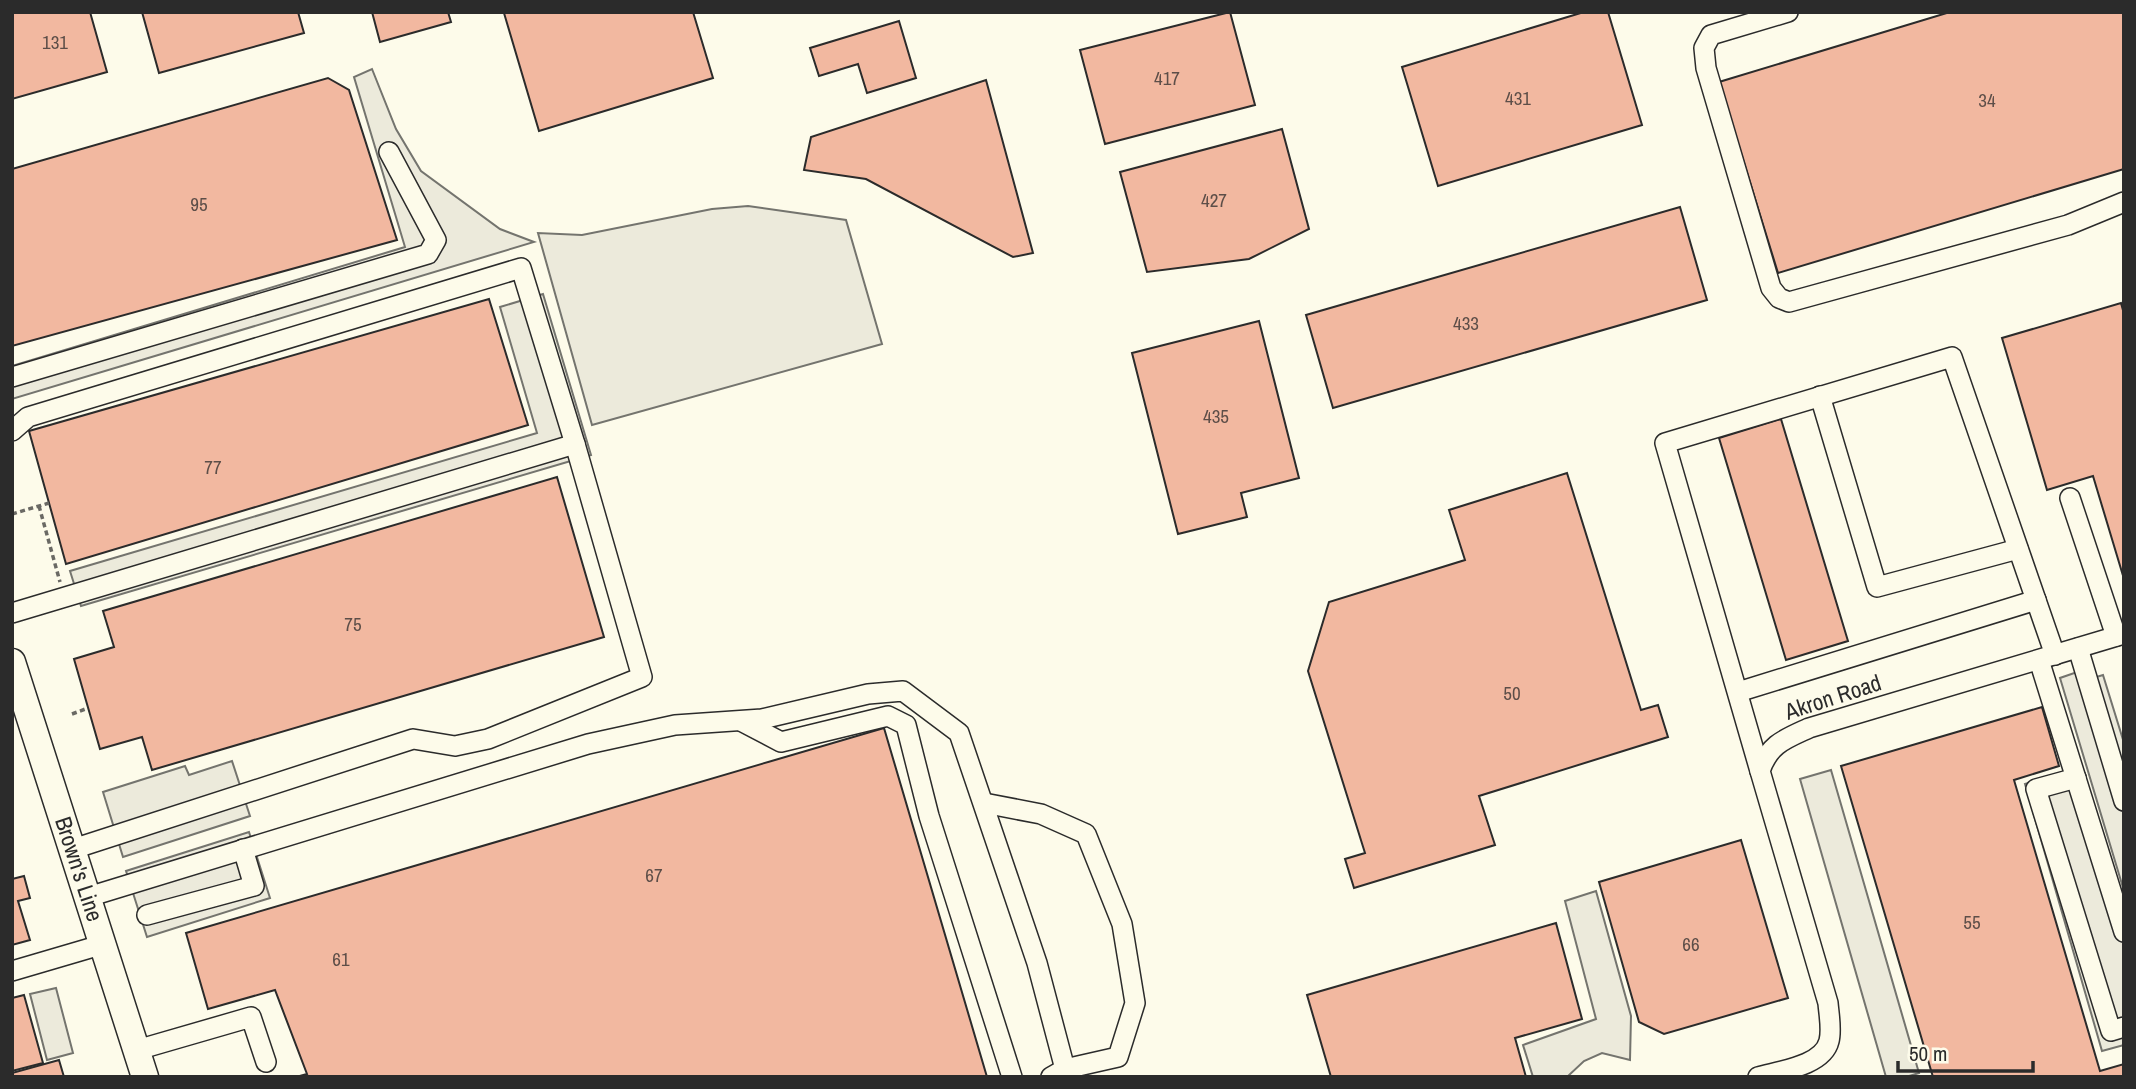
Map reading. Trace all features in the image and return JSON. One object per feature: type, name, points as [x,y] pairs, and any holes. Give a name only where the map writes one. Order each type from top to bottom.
[{"type":"main road","name":"Brown's Line","points":[[13,669],[145,1077]]},
{"type":"street","points":[[1788,12],[1711,35],[1704,48],[1706,68],[1771,288],[1779,298],[1789,302],[1803,299],[2068,225],[2124,202]]},
{"type":"street","points":[[12,377],[428,254],[436,240],[389,152]]},
{"type":"street","points":[[12,431],[28,417],[521,268],[642,677],[488,739],[454,746],[413,739],[73,849]]},
{"type":"street","points":[[1758,1077],[1815,1059],[1829,1043],[1828,1003],[1665,443],[1952,358],[2036,600],[2076,778],[2124,932]]},
{"type":"street","points":[[1820,396],[1877,587],[2018,549]]},
{"type":"street","points":[[12,612],[575,444]]},
{"type":"street","points":[[2070,498],[2120,635]]},
{"type":"street","points":[[1738,692],[2036,600]]},
{"type":"street","name":"Akron Road","points":[[1760,771],[1765,755],[1777,742],[1809,728],[2120,635]]},
{"type":"street","points":[[2078,648],[2124,801]]},
{"type":"street","points":[[88,897],[588,744],[675,724],[762,719],[868,694],[903,691],[960,733],[1037,963],[1058,1073],[1118,1057],[1135,1003],[1122,924],[1086,834],[1041,814],[984,803]]},
{"type":"street","points":[[740,720],[781,742],[888,716],[906,725],[929,816],[1012,1077]]},
{"type":"street","points":[[2076,778],[2036,789],[2111,1031],[2124,1027]]},
{"type":"street","points":[[147,915],[254,886],[243,849]]},
{"type":"street","points":[[12,971],[104,944]]},
{"type":"street","points":[[137,1050],[251,1017],[266,1062]]},
{"type":"path","points":[[12,514],[49,503]]},
{"type":"path","points":[[39,506],[64,596]]},
{"type":"path","points":[[72,714],[88,708]]},
{"type":"shaded area","points":[[372,69],[396,129],[421,171],[500,229],[534,242],[12,399],[12,366],[405,247],[354,77]]},
{"type":"shaded area","points":[[748,206],[846,220],[882,344],[592,425],[538,233],[582,235],[712,209]]},
{"type":"shaded area","points":[[543,294],[591,455],[81,606],[70,571],[537,433],[500,307]]},
{"type":"shaded area","points":[[2080,671],[2083,681],[2103,675],[2124,743],[2124,891],[2060,678]]},
{"type":"shaded area","points":[[232,761],[250,816],[123,857],[103,792],[185,766],[189,775]]},
{"type":"shaded area","points":[[1831,770],[1919,1073],[1906,1077],[1886,1077],[1800,779]]},
{"type":"shaded area","points":[[2065,772],[2124,919],[2124,1045],[2102,1051],[2025,784]]},
{"type":"shaded area","points":[[249,832],[270,898],[147,937],[126,871]]},
{"type":"shaded area","points":[[1596,891],[1631,1016],[1630,1060],[1602,1053],[1584,1061],[1567,1077],[1533,1077],[1523,1045],[1596,1019],[1565,901]]},
{"type":"shaded area","points":[[56,988],[73,1053],[47,1060],[30,994]]},
{"type":"building","points":[[12,12],[90,12],[107,72],[12,99]]},
{"type":"building","points":[[142,12],[298,12],[304,33],[159,73]]},
{"type":"building","points":[[372,12],[448,12],[451,22],[380,42]]},
{"type":"building","points":[[693,12],[713,78],[539,131],[504,13]]},
{"type":"building","points":[[1230,12],[1255,105],[1105,144],[1080,50]]},
{"type":"building","points":[[1584,12],[1608,12],[1642,125],[1438,186],[1402,67]]},
{"type":"building","points":[[1950,12],[2124,12],[2124,169],[1778,273],[1719,82]]},
{"type":"building","points":[[899,21],[916,78],[867,93],[858,64],[819,76],[810,48]]},
{"type":"building","points":[[328,78],[349,90],[397,240],[12,346],[12,169]]},
{"type":"building","points":[[986,80],[1033,253],[1013,257],[866,179],[804,170],[811,137]]},
{"type":"building","points":[[1282,129],[1309,229],[1249,259],[1147,272],[1120,172]]},
{"type":"building","points":[[1680,207],[1707,300],[1333,408],[1306,315]]},
{"type":"building","points":[[489,299],[528,425],[66,564],[29,431]]},
{"type":"building","points":[[2121,303],[2124,314],[2124,579],[2093,476],[2047,490],[2002,338]]},
{"type":"building","points":[[1259,321],[1299,478],[1241,493],[1247,517],[1178,534],[1132,353]]},
{"type":"building","points":[[1781,419],[1848,641],[1786,660],[1719,438]]},
{"type":"building","points":[[1567,473],[1641,710],[1658,705],[1668,737],[1479,796],[1495,845],[1354,888],[1345,859],[1365,853],[1308,671],[1329,602],[1465,560],[1449,510]]},
{"type":"building","points":[[557,477],[604,637],[152,770],[142,737],[100,749],[74,659],[114,647],[103,611]]},
{"type":"building","points":[[2042,707],[2059,766],[2014,780],[2100,1071],[2124,1064],[2124,1077],[1933,1077],[1841,766]]},
{"type":"building","points":[[884,728],[987,1077],[296,1077],[307,1074],[275,990],[208,1009],[186,933]]},
{"type":"building","points":[[1741,840],[1788,998],[1664,1034],[1639,1022],[1599,882]]},
{"type":"building","points":[[24,876],[30,898],[18,901],[30,940],[12,945],[12,879]]},
{"type":"building","points":[[1556,923],[1582,1019],[1515,1038],[1526,1077],[1331,1077],[1307,995]]},
{"type":"building","points":[[24,995],[43,1063],[12,1071],[12,998]]},
{"type":"building","points":[[59,1060],[64,1077],[12,1077],[12,1073]]}]
